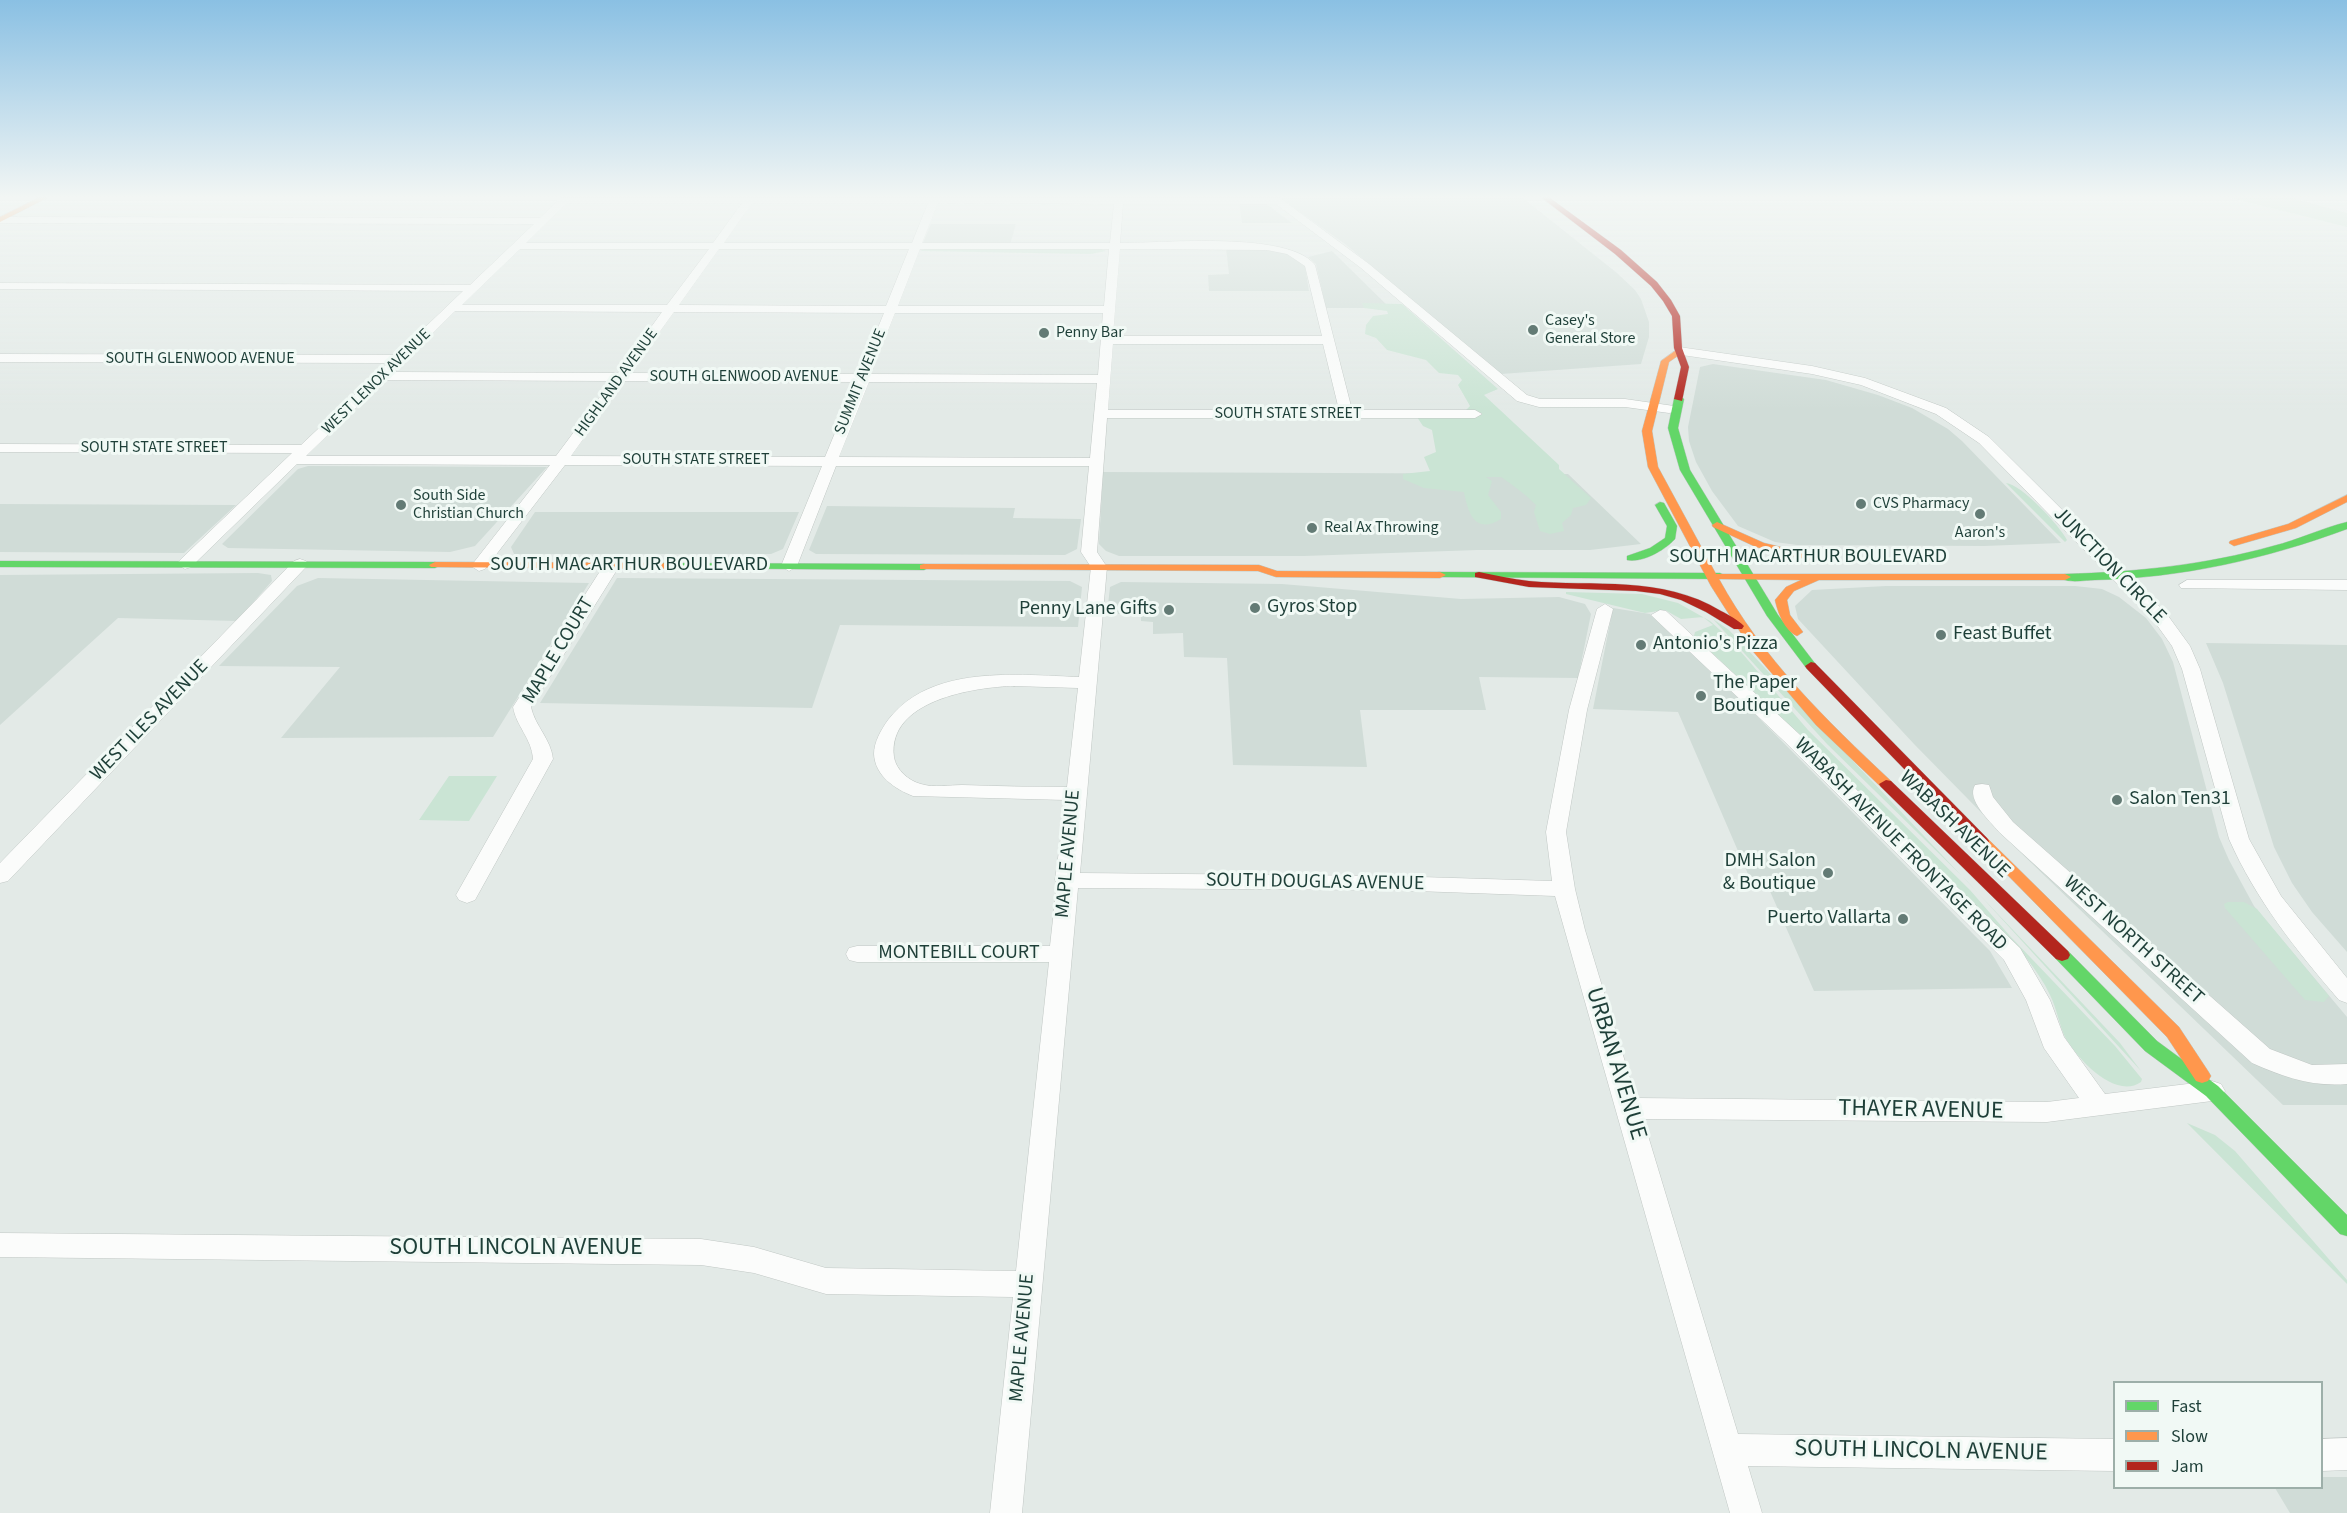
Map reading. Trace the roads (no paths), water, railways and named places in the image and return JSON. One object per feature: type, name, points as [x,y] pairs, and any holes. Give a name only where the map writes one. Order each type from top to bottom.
[{"type":"main road","points":[[1637,269],[1660,290],[1676,318],[1679,351],[1686,366],[1675,410],[1672,435],[1676,451],[1717,525],[1719,558]]},
{"type":"main road","points":[[1679,351],[1665,361],[1652,406],[1647,431],[1648,444],[1659,481],[1719,558]]},
{"type":"main road","name":"SOUTH MACARTHUR BOULEVARD","points":[[1659,481],[1652,490],[1673,532],[1670,539],[1662,546],[1625,558],[1820,558],[1760,545],[1717,525]]},
{"type":"main road","points":[[2219,546],[2292,526],[2347,498]]},
{"type":"main road","name":"SOUTH MACARTHUR BOULEVARD","points":[[1258,568],[1276,574],[2120,575],[2244,560],[2301,544],[2347,525]]},
{"type":"main road","points":[[2083,558],[2123,557]]},
{"type":"main road","name":"WABASH AVENUE","points":[[2212,1091],[2173,1032],[1864,723],[1793,643],[1748,576],[1719,558],[1712,576],[1753,642],[1821,722],[2056,949],[2151,1046],[2212,1091],[2347,1228]]},
{"type":"main road","name":"SOUTH MACARTHUR BOULEVARD","points":[[0,564],[1258,568],[1275,563],[1390,560]]},
{"type":"main road","points":[[1479,575],[1529,584],[1619,584],[1660,589],[1707,605],[1737,625],[1753,642]]},
{"type":"main road","points":[[1818,576],[1786,592],[1781,607],[1813,651],[1860,703],[1864,723]]},
{"type":"street","name":"WEST LENOX AVENUE","points":[[185,564],[495,269]]},
{"type":"street","name":"HIGHLAND AVENUE","points":[[479,566],[561,460],[700,269]]},
{"type":"street","name":"SUMMIT AVENUE","points":[[789,566],[907,269]]},
{"type":"street","name":"MAPLE AVENUE","points":[[1006,1513],[1066,880],[1099,567],[1089,552],[1111,269]]},
{"type":"street","points":[[1311,269],[1347,414]]},
{"type":"street","points":[[1368,269],[1522,398],[1539,403],[1611,402],[1675,410]]},
{"type":"street","points":[[0,286],[476,288]]},
{"type":"street","points":[[455,308],[1107,310]]},
{"type":"street","points":[[1106,340],[1327,340]]},
{"type":"street","name":"JUNCTION CIRCLE","points":[[1679,351],[1846,377],[1901,393],[1941,411],[1984,440],[2168,625],[2191,669],[2239,839],[2249,863],[2287,924],[2347,994]]},
{"type":"street","name":"SOUTH GLENWOOD AVENUE","points":[[0,358],[400,359]]},
{"type":"street","name":"SOUTH GLENWOOD AVENUE","points":[[384,375],[1104,379]]},
{"type":"street","name":"SOUTH STATE STREET","points":[[1101,414],[1475,414]]},
{"type":"street","name":"SOUTH STATE STREET","points":[[0,448],[308,448]]},
{"type":"street","name":"SOUTH STATE STREET","points":[[296,460],[1097,462]]},
{"type":"street","name":"WEST ILES AVENUE","points":[[0,876],[300,564]]},
{"type":"street","name":"MAPLE COURT","points":[[467,896],[543,759],[542,747],[526,722],[522,707],[612,565]]},
{"type":"street","points":[[2187,585],[2347,585]]},
{"type":"street","name":"URBAN AVENUE","points":[[1605,609],[1578,710],[1556,832],[1564,890],[1746,1513]]},
{"type":"street","name":"WABASH AVENUE FRONTAGE ROAD","points":[[1660,615],[1798,744],[2012,954],[2038,1000],[2054,1041],[2099,1107]]},
{"type":"street","points":[[1075,794],[920,791],[904,784],[890,773],[884,752],[889,733],[897,722],[917,702],[943,688],[986,682],[1086,683]]},
{"type":"street","name":"WEST NORTH STREET","points":[[1982,790],[1983,798],[2006,826],[2261,1056],[2302,1075],[2326,1077],[2347,1074]]},
{"type":"street","name":"SOUTH DOUGLAS AVENUE","points":[[1066,880],[1388,883],[1564,890]]},
{"type":"street","name":"MONTEBILL COURT","points":[[857,954],[1060,954]]},
{"type":"street","name":"THAYER AVENUE","points":[[1628,1108],[2047,1112],[2212,1091]]},
{"type":"street","name":"SOUTH LINCOLN AVENUE","points":[[0,1245],[701,1252],[754,1260],[826,1281],[1028,1284]]},
{"type":"street","name":"SOUTH LINCOLN AVENUE","points":[[1727,1450],[2113,1455]]},
{"type":"street","points":[[2323,1455],[2347,1454]]},
{"type":"place","name":"Casey's General Store","points":[[1533,330]]},
{"type":"place","name":"Penny Bar","points":[[1044,333]]},
{"type":"place","name":"CVS Pharmacy","points":[[1861,504]]},
{"type":"place","name":"South Side Christian Church","points":[[401,505]]},
{"type":"place","name":"Aaron's","points":[[1980,514]]},
{"type":"place","name":"Real Ax Throwing","points":[[1312,528]]},
{"type":"place","name":"Gyros Stop","points":[[1255,608]]},
{"type":"place","name":"Penny Lane Gifts","points":[[1169,610]]},
{"type":"place","name":"Feast Buffet","points":[[1941,635]]},
{"type":"place","name":"Antonio's Pizza","points":[[1641,645]]},
{"type":"place","name":"The Paper Boutique","points":[[1701,696]]},
{"type":"place","name":"Salon Ten31","points":[[2117,800]]},
{"type":"place","name":"DMH Salon & Boutique","points":[[1828,873]]},
{"type":"place","name":"Puerto Vallarta","points":[[1903,919]]}]
